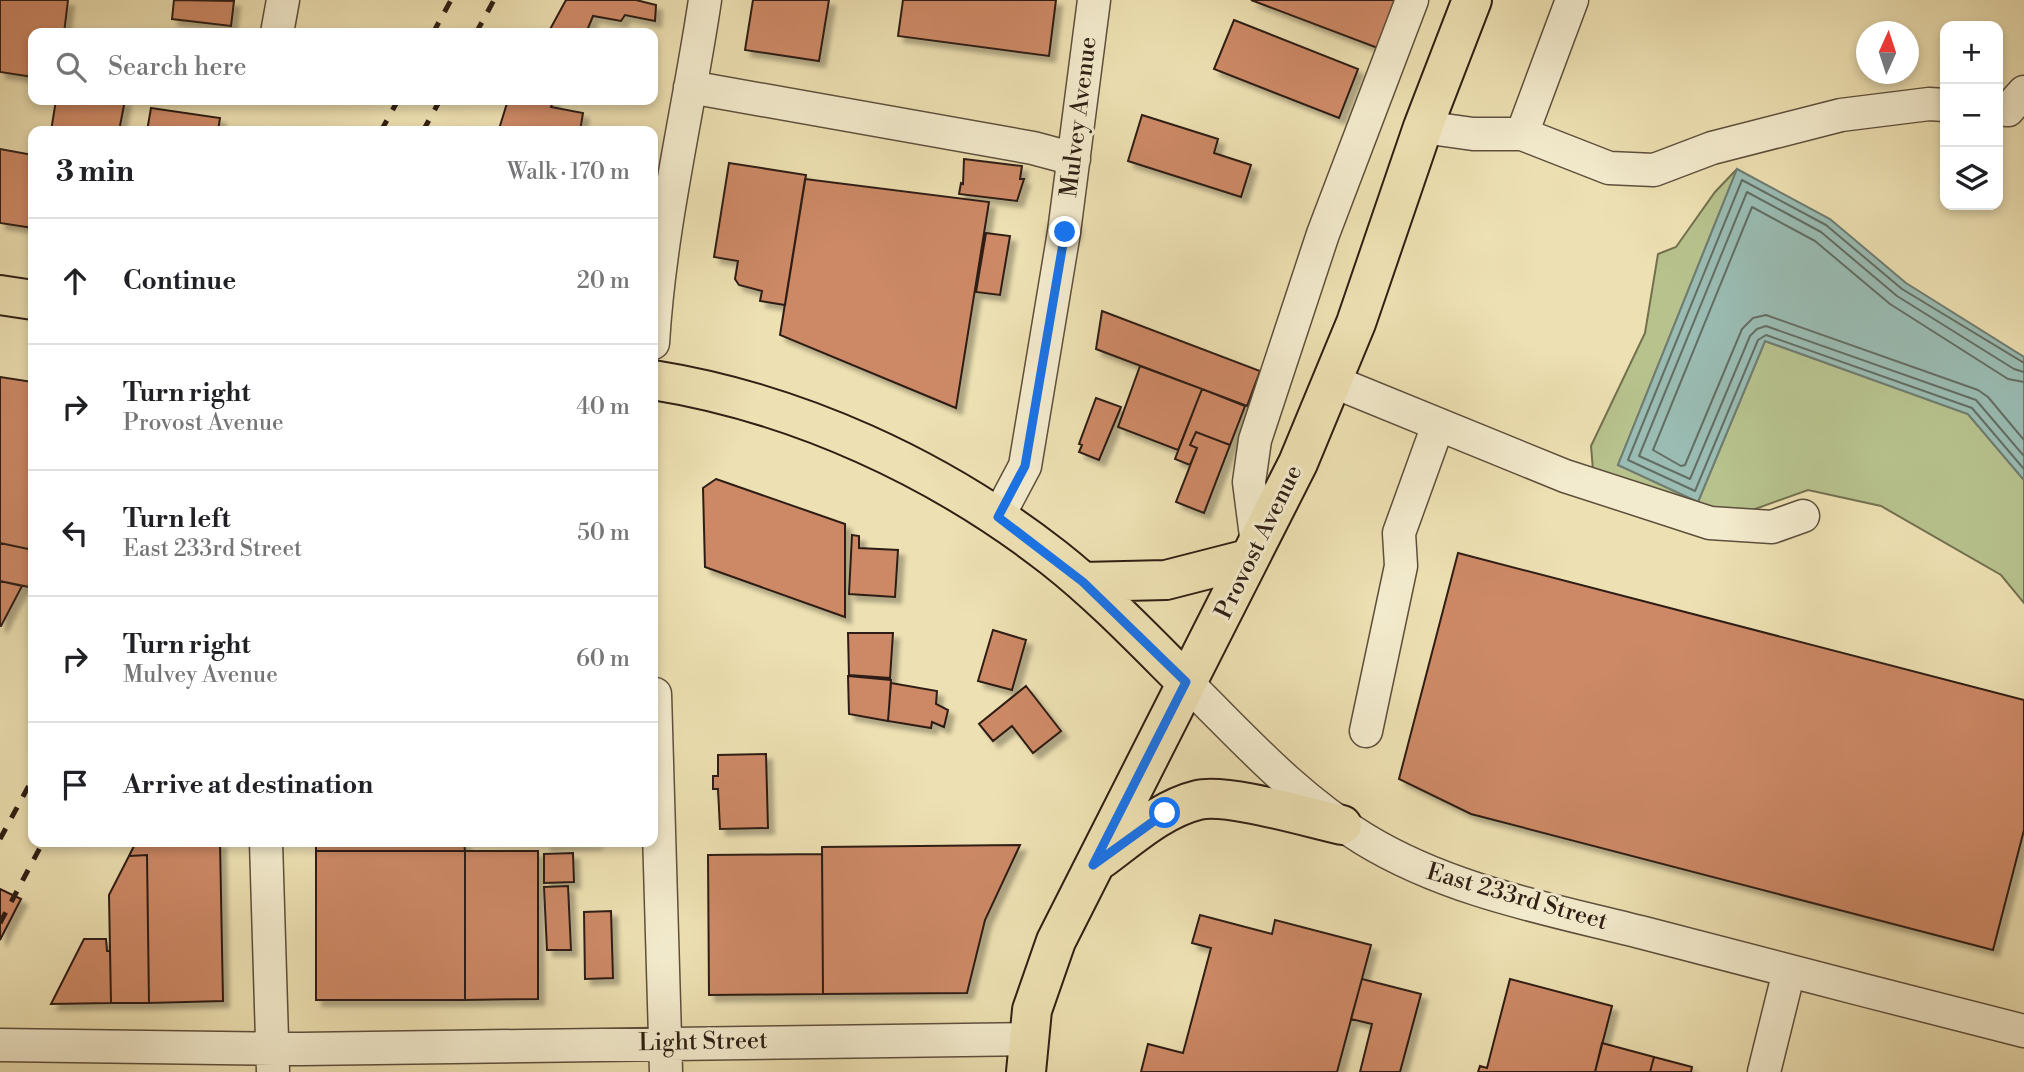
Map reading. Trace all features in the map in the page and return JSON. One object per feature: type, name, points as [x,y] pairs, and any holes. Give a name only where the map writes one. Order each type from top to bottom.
[{"type":"main road","name":"Provost Avenue","points":[[1027,1055],[1032,1010],[1046,966],[1093,865],[1298,463],[1332,382],[1423,127],[1472,0]]},
{"type":"main road","points":[[0,295],[28,299]]},
{"type":"main road","name":"East 233rd Street","points":[[658,381],[741,399],[797,418],[897,460],[998,517],[1083,582],[1186,682]]},
{"type":"main road","points":[[1083,582],[1183,578],[1253,552]]},
{"type":"main road","points":[[1093,865],[1165,813],[1199,799],[1227,801],[1342,825]]},
{"type":"street","points":[[278,28],[283,0]]},
{"type":"street","points":[[658,286],[705,0]]},
{"type":"street","name":"Mulvey Avenue","points":[[998,517],[1025,466],[1074,159],[1094,0]]},
{"type":"street","points":[[1253,552],[1249,482],[1255,440],[1323,234],[1412,0]]},
{"type":"street","points":[[1522,134],[1572,0]]},
{"type":"street","points":[[690,87],[1033,148],[1074,159]]},
{"type":"street","points":[[2003,110],[2008,110],[2024,92]]},
{"type":"street","points":[[1423,127],[1473,134],[1522,134],[1609,169],[1654,170],[1712,148],[1841,115],[1928,103],[1940,104]]},
{"type":"street","points":[[1332,382],[1565,476],[1710,523],[1772,527],[1803,516]]},
{"type":"street","points":[[1366,731],[1401,566],[1399,533],[1438,425]]},
{"type":"street","name":"East 233rd Street","points":[[1186,682],[1279,776],[1342,825],[1419,870],[1452,882],[2024,1031]]},
{"type":"street","points":[[658,793],[666,1057]]},
{"type":"street","points":[[266,847],[272,1061]]},
{"type":"street","points":[[1764,1072],[1789,971]]},
{"type":"street","name":"Light Street","points":[[0,1045],[272,1061],[1027,1055]]},
{"type":"green space","points":[[1737,169],[1618,465],[1698,502],[1765,341],[1968,414],[2024,480],[2024,603],[2001,575],[1881,506],[1808,490],[1730,518],[1593,470],[1591,446],[1645,333],[1658,254],[1676,247],[1715,192]]},
{"type":"water","points":[[1737,169],[1830,219],[1906,283],[2024,357],[2024,480],[1968,414],[1765,341],[1698,502],[1618,465]]},
{"type":"building","points":[[0,0],[68,0],[65,28],[28,28],[28,76],[0,72]]},
{"type":"building","points":[[174,0],[234,1],[231,26],[172,19]]},
{"type":"building","points":[[566,0],[636,0],[656,5],[655,21],[625,15],[621,21],[593,16],[588,28],[551,28]]},
{"type":"building","points":[[753,0],[829,0],[819,61],[745,50]]},
{"type":"building","points":[[903,0],[1056,0],[1049,56],[898,36]]},
{"type":"building","points":[[1251,0],[1402,0],[1383,50]]},
{"type":"building","points":[[1234,20],[1358,69],[1339,118],[1214,69]]},
{"type":"building","points":[[55,105],[124,105],[120,126],[52,126]]},
{"type":"building","points":[[506,105],[552,105],[551,107],[583,113],[581,126],[500,126]]},
{"type":"building","points":[[151,108],[220,118],[219,126],[148,126]]},
{"type":"building","points":[[1142,115],[1218,139],[1214,153],[1251,165],[1241,197],[1128,161]]},
{"type":"building","points":[[0,149],[28,154],[28,227],[0,223]]},
{"type":"building","points":[[964,159],[1022,166],[1020,179],[1024,179],[1017,201],[959,194],[961,183],[963,184]]},
{"type":"building","points":[[729,163],[806,175],[785,305],[760,301],[762,291],[739,285],[735,279],[738,261],[714,257]]},
{"type":"building","points":[[805,179],[989,202],[956,408],[780,335]]},
{"type":"building","points":[[986,233],[1010,236],[1000,295],[976,292]]},
{"type":"building","points":[[1102,311],[1260,371],[1247,406],[1096,349]]},
{"type":"building","points":[[1140,366],[1202,389],[1178,450],[1118,427]]},
{"type":"building","points":[[0,377],[28,381],[28,549],[0,543]]},
{"type":"building","points":[[1202,389],[1245,406],[1230,445],[1196,432],[1190,445],[1197,448],[1190,465],[1175,459]]},
{"type":"building","points":[[1096,398],[1121,407],[1099,460],[1079,452],[1082,445],[1079,444]]},
{"type":"building","points":[[1196,432],[1230,445],[1204,513],[1176,502],[1197,448],[1190,445]]},
{"type":"building","points":[[716,479],[845,524],[845,617],[705,567],[703,488]]},
{"type":"building","points":[[852,535],[859,536],[859,548],[898,550],[895,597],[849,594]]},
{"type":"building","points":[[0,543],[28,549],[28,587],[0,581]]},
{"type":"building","points":[[1458,553],[2024,700],[2024,830],[1993,950],[1471,814],[1399,779]]},
{"type":"building","points":[[0,581],[22,586],[1,626],[0,626]]},
{"type":"building","points":[[993,630],[1026,640],[1012,690],[978,681]]},
{"type":"building","points":[[848,633],[893,633],[890,678],[849,675]]},
{"type":"building","points":[[848,676],[891,680],[888,721],[849,714]]},
{"type":"building","points":[[891,683],[937,691],[936,704],[948,710],[944,727],[932,722],[931,728],[888,721]]},
{"type":"building","points":[[1026,686],[1061,731],[1033,753],[1012,726],[993,741],[979,724]]},
{"type":"building","points":[[766,754],[768,828],[720,829],[718,789],[713,789],[713,776],[718,776],[718,755]]},
{"type":"building","points":[[1020,845],[985,920],[967,993],[823,994],[822,847]]},
{"type":"building","points":[[134,847],[220,847],[223,1001],[149,1003],[147,855],[129,856]]},
{"type":"building","points":[[316,847],[465,847],[465,851],[316,851]]},
{"type":"building","points":[[316,851],[465,851],[465,1000],[316,1000]]},
{"type":"building","points":[[465,851],[538,851],[538,999],[465,1000]]},
{"type":"building","points":[[573,853],[574,882],[544,883],[544,854]]},
{"type":"building","points":[[822,854],[823,994],[709,995],[708,855]]},
{"type":"building","points":[[147,855],[149,1003],[111,1003],[109,895],[129,856]]},
{"type":"building","points":[[568,886],[571,950],[547,950],[544,887]]},
{"type":"building","points":[[0,889],[21,899],[0,940]]},
{"type":"building","points":[[611,911],[613,978],[585,979],[584,912]]},
{"type":"building","points":[[1200,915],[1272,934],[1275,920],[1371,945],[1337,1072],[1141,1072],[1148,1044],[1183,1053],[1211,948],[1192,943]]},
{"type":"building","points":[[84,939],[106,939],[107,951],[110,951],[111,1003],[51,1004]]},
{"type":"building","points":[[1362,979],[1421,994],[1400,1072],[1360,1072],[1372,1024],[1351,1019]]},
{"type":"building","points":[[1510,979],[1612,1006],[1595,1072],[1478,1072],[1480,1066],[1487,1068]]},
{"type":"building","points":[[1602,1043],[1654,1057],[1650,1072],[1595,1072]]},
{"type":"building","points":[[1654,1057],[1692,1067],[1691,1072],[1650,1072]]},
{"type":"railway","points":[[436,28],[451,0]]},
{"type":"railway","points":[[479,28],[494,0]]},
{"type":"railway","points":[[384,126],[395,105]]},
{"type":"railway","points":[[426,126],[437,105]]},
{"type":"railway","points":[[0,839],[28,787]]},
{"type":"railway","points":[[0,923],[40,847]]},
{"type":"route","points":[[1065,232],[1025,466],[998,517],[1083,582],[1186,682],[1093,865],[1165,813]]}]
